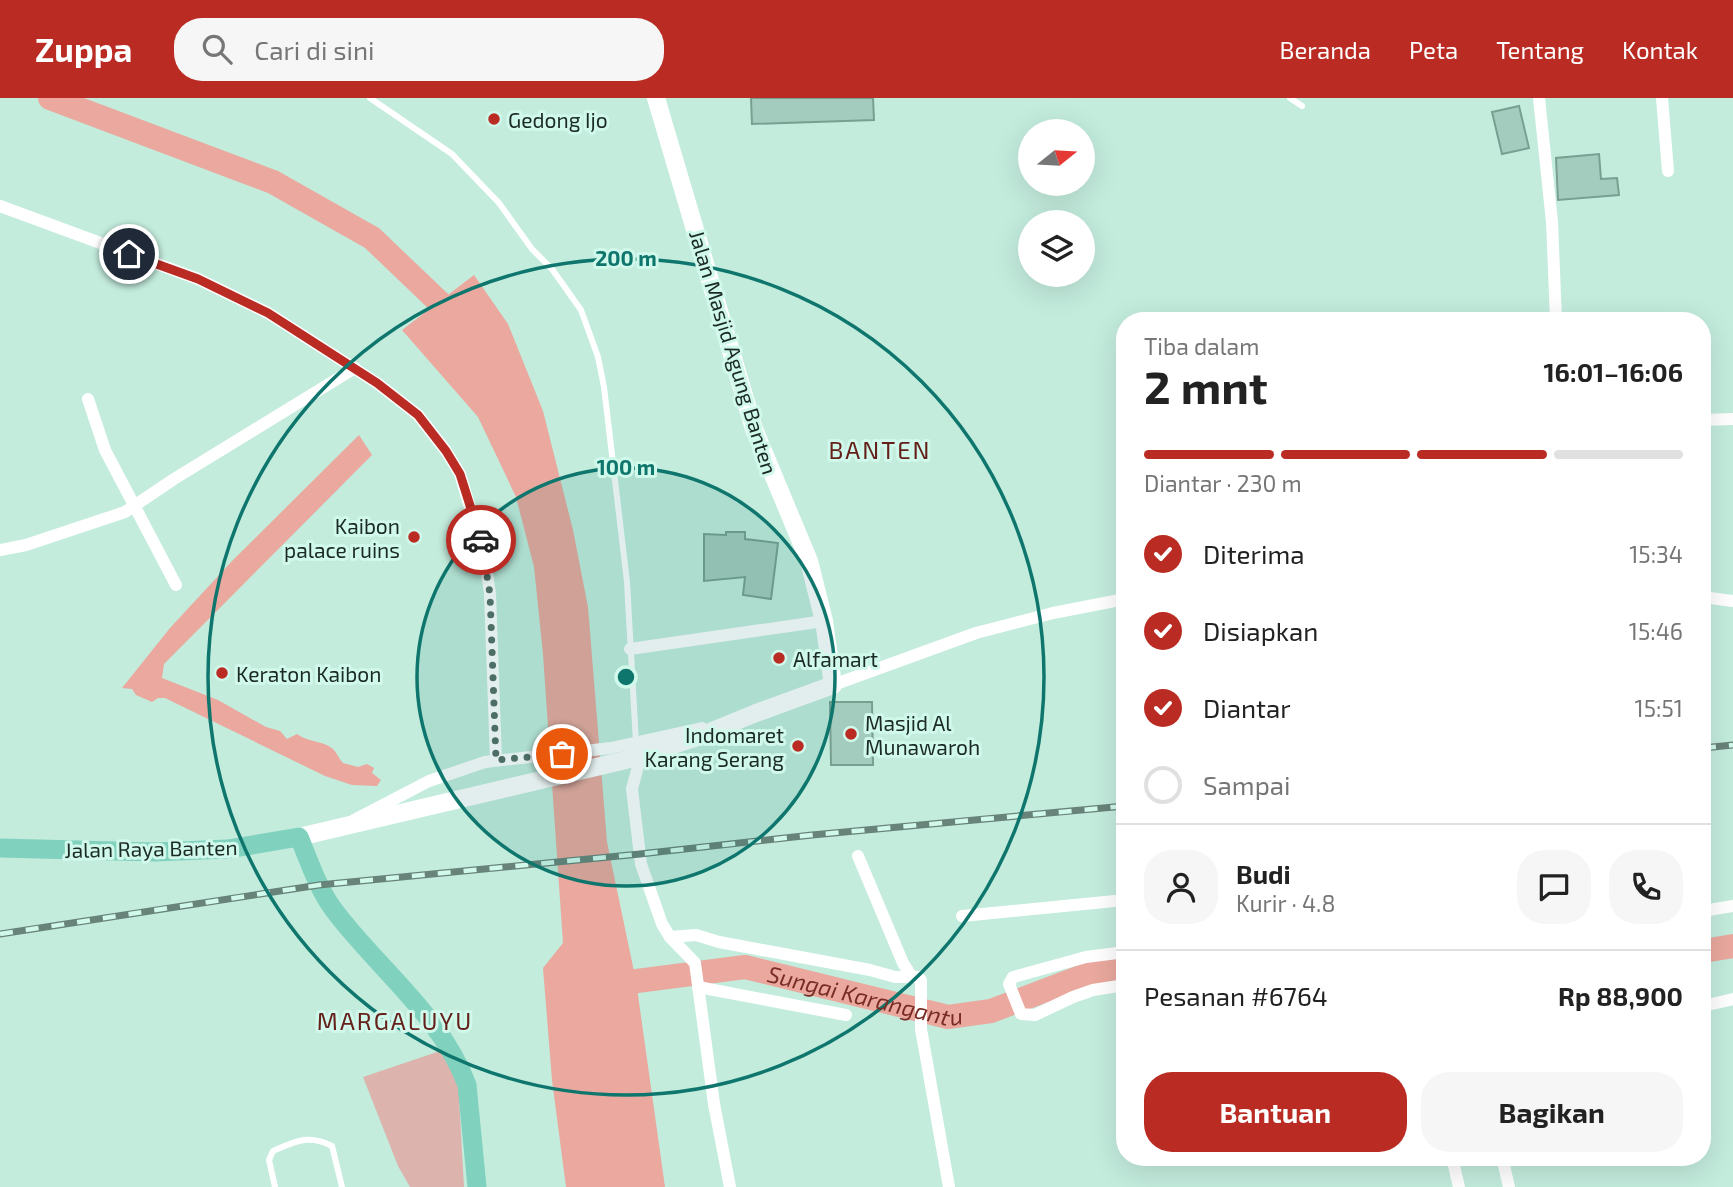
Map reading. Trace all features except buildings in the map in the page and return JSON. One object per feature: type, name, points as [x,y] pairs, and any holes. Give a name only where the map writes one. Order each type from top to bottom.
[{"type":"main road","name":"Jalan Masjid Agung Banten","points":[[656,98],[754,429],[783,502],[802,541],[815,582],[824,621],[833,685]]},
{"type":"main road","name":"Jalan Raya Banten","points":[[0,848],[180,851],[238,849],[526,784],[611,756],[695,738],[833,685]]},
{"type":"main road","points":[[299,837],[319,885],[335,913],[422,1011],[462,1071],[467,1085],[477,1187]]},
{"type":"street","points":[[1539,98],[1552,222],[1556,312]]},
{"type":"street","points":[[1662,98],[1668,171]]},
{"type":"street","points":[[0,206],[198,279],[268,313],[355,368],[418,415],[460,474],[479,532],[490,594],[496,760]]},
{"type":"street","points":[[0,550],[26,545],[118,515],[355,368]]},
{"type":"street","points":[[88,399],[105,450],[176,585]]},
{"type":"street","points":[[1711,420],[1733,419]]},
{"type":"street","points":[[1711,598],[1733,601]]},
{"type":"street","points":[[833,685],[976,633],[1053,613],[1116,601]]},
{"type":"street","points":[[630,649],[824,621]]},
{"type":"street","points":[[639,749],[632,789],[640,854],[662,924],[670,937],[695,963],[714,1104],[730,1187]]},
{"type":"street","name":"Jalan Raya Banten","points":[[342,827],[429,780],[496,760],[611,756]]},
{"type":"street","points":[[858,856],[903,963],[912,977]]},
{"type":"street","points":[[962,916],[1116,901]]},
{"type":"street","points":[[1711,910],[1733,906]]},
{"type":"street","points":[[670,937],[696,935],[719,943],[870,970],[895,977],[920,979],[921,1029],[949,1187]]},
{"type":"street","points":[[1116,953],[1086,957],[1013,977],[1009,981],[1021,1014],[1030,1016],[1093,990],[1116,986]]},
{"type":"street","points":[[698,985],[845,1015]]},
{"type":"street","points":[[1711,1004],[1733,999]]},
{"type":"street","points":[[1454,1166],[1459,1187]]},
{"type":"street","points":[[1504,1166],[1509,1187]]},
{"type":"lane","points":[[370,98],[452,154],[499,204],[532,249],[552,269],[581,310],[598,357],[604,387],[626,582],[639,749]]},
{"type":"lane","points":[[1290,98],[1302,106]]},
{"type":"lane","points":[[275,1187],[269,1160],[273,1150],[294,1142],[317,1138],[332,1146],[342,1187]]},
{"type":"shaded area","points":[[474,275],[508,324],[543,411],[573,530],[588,607],[607,842],[636,981],[665,1187],[566,1187],[552,1080],[543,968],[563,943],[543,654],[534,567],[516,497],[478,417],[402,330]]},
{"type":"shaded area","points":[[359,435],[372,455],[164,664],[162,678],[218,700],[266,727],[280,731],[287,739],[297,734],[329,746],[343,763],[358,767],[367,764],[374,768],[372,773],[381,780],[377,786],[352,785],[325,776],[165,698],[152,702],[136,695],[132,689],[122,688],[170,628],[233,560]]},
{"type":"shaded area","points":[[443,1050],[458,1079],[464,1187],[410,1187],[398,1166],[363,1077]]},
{"type":"waterway","points":[[50,98],[273,182],[372,238],[439,302],[459,329]]},
{"type":"waterway","name":"Sungai Karangantu","points":[[1711,950],[1733,946]]},
{"type":"waterway","name":"Sungai Karangantu","points":[[606,985],[745,967],[948,1017],[991,1011],[1094,972],[1116,970]]},
{"type":"railway","points":[[1711,747],[1733,745]]},
{"type":"railway","points":[[0,934],[319,885],[1116,807]]},
{"type":"way so far","points":[[481,540],[490,594],[496,760],[562,754]]},
{"type":"place","name":"Gedong Ijo","points":[[494,119]]},
{"type":"place","name":"Kaibon palace ruins","points":[[414,537]]},
{"type":"place","name":"Alfamart","points":[[779,658]]},
{"type":"place","name":"Keraton Kaibon","points":[[222,673]]},
{"type":"place","name":"Masjid Al Munawaroh","points":[[851,734]]},
{"type":"place","name":"Indomaret Karang Serang","points":[[798,746]]},
{"type":"district","name":"BANTEN","points":[[880,449]]},
{"type":"district","name":"MARGALUYU","points":[[395,1020]]},
{"type":"route","points":[[129,254],[198,279],[268,313],[377,383],[418,415],[460,474],[481,540]]}]
